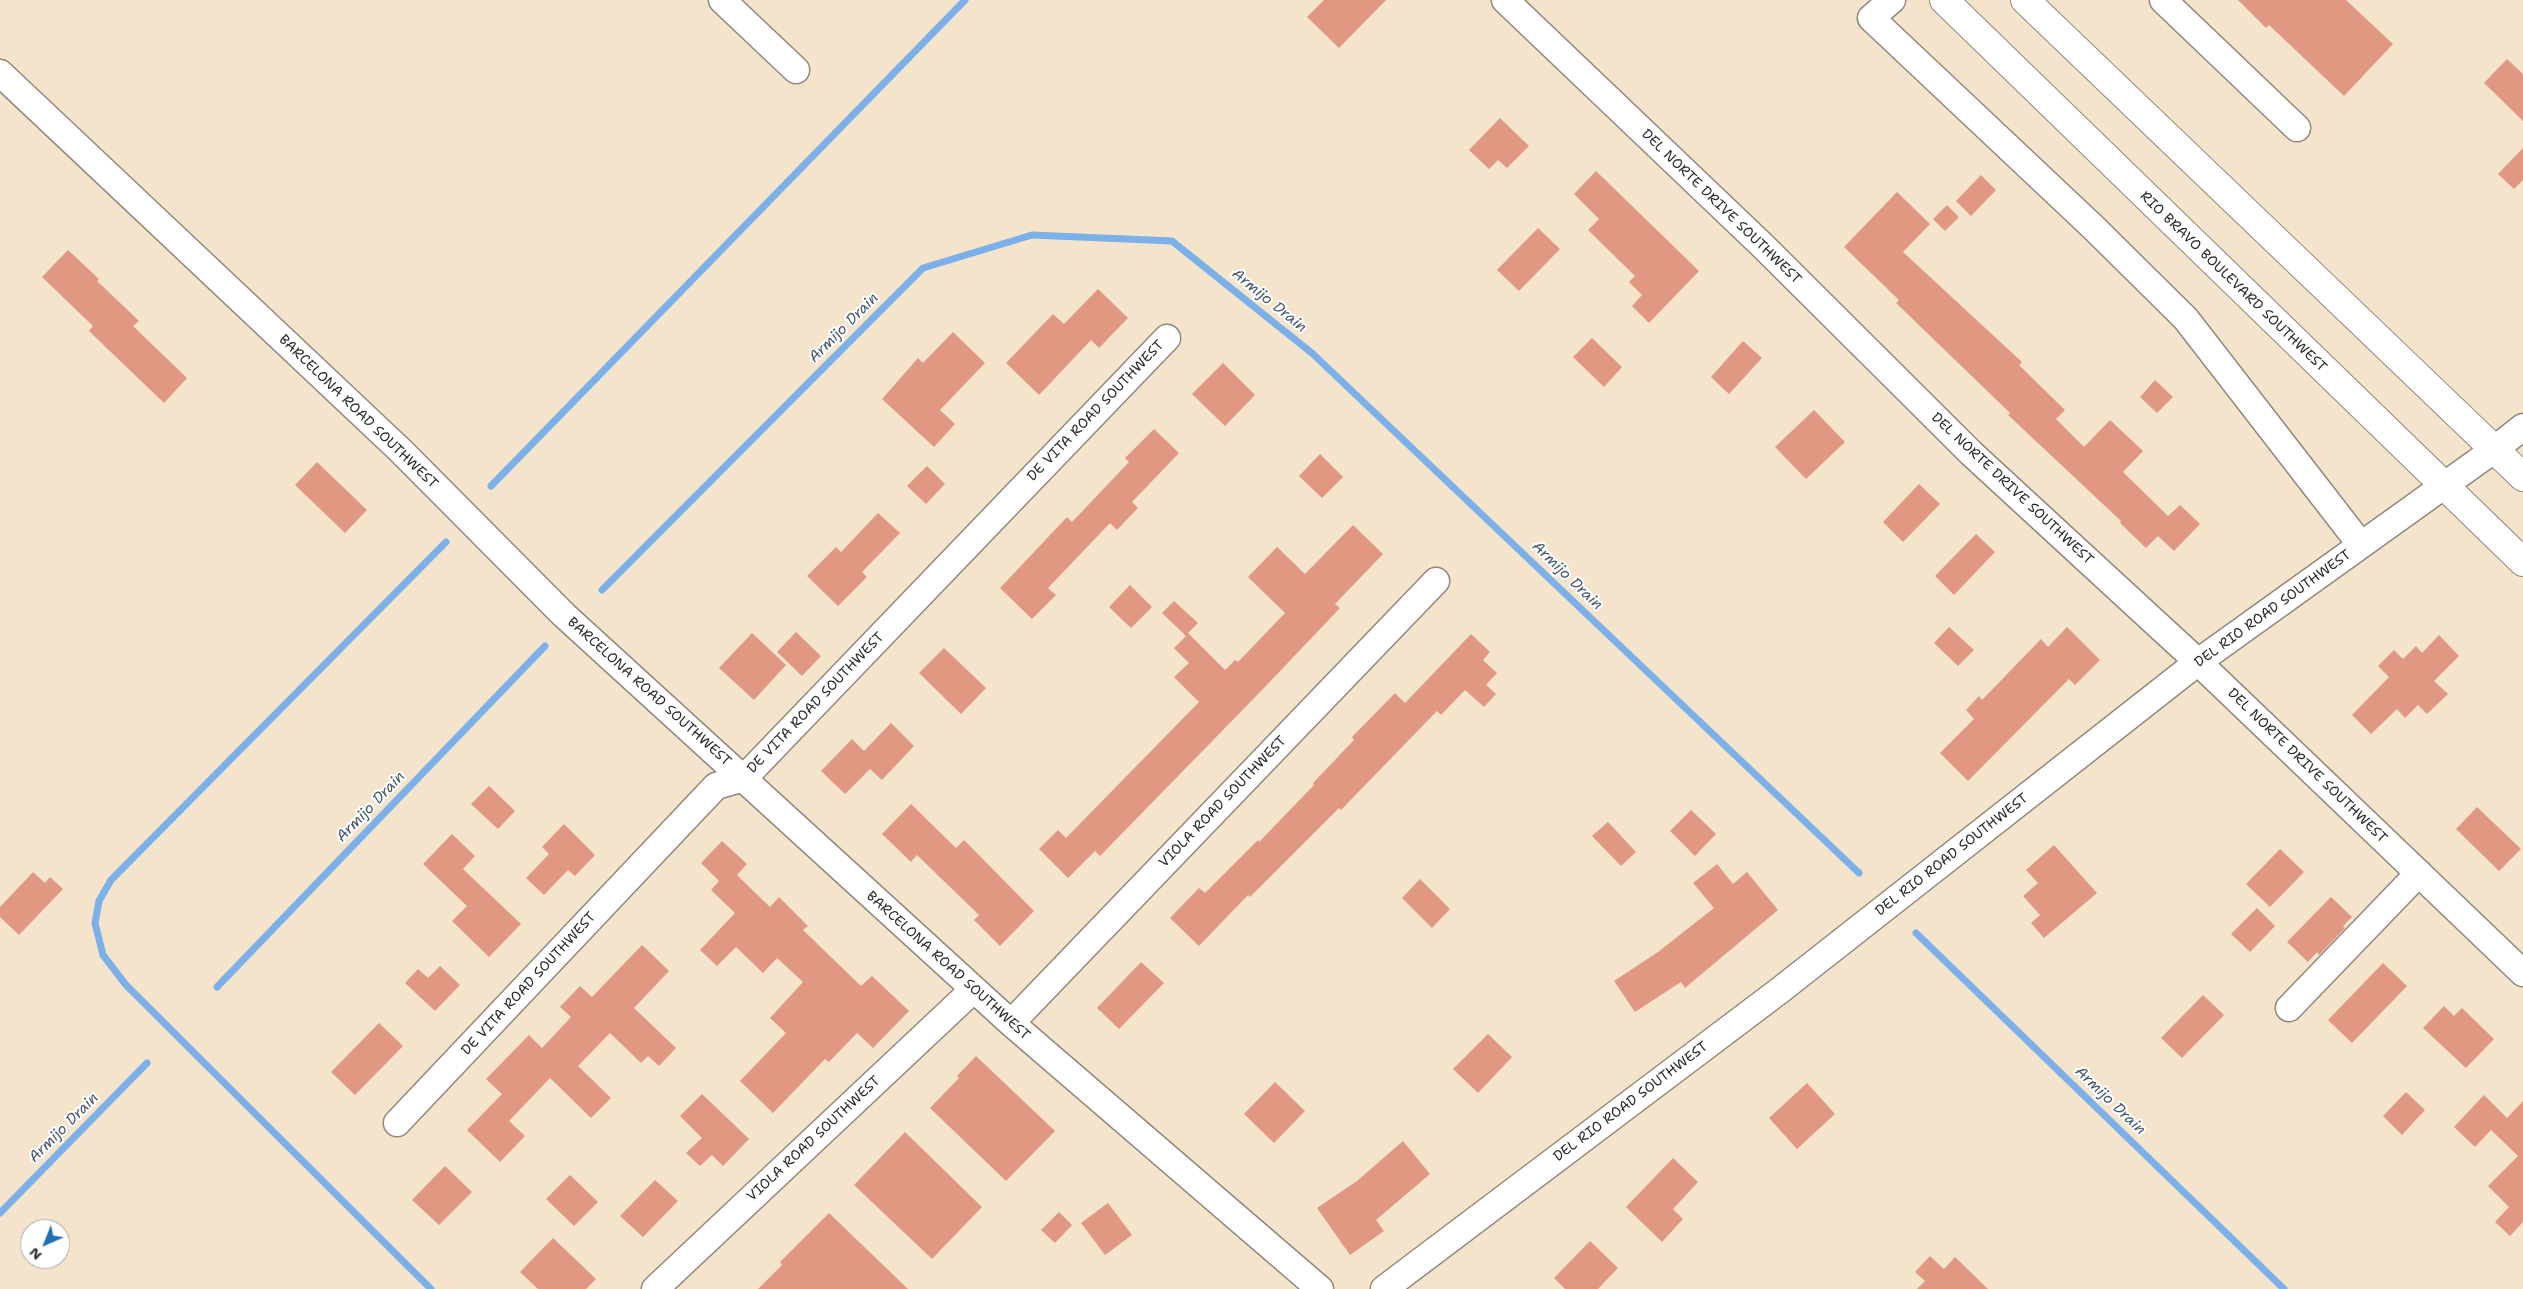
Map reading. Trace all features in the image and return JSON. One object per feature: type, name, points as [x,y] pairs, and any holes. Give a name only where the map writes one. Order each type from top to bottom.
[{"type":"main road","name":"RIO BRAVO BOULEVARD SOUTHWEST","points":[[1944,0],[2443,487],[2523,562]]},
{"type":"main road","points":[[2025,0],[2523,477]]},
{"type":"street","points":[[722,0],[796,70]]},
{"type":"street","name":"DEL NORTE DRIVE SOUTHWEST","points":[[1505,0],[1764,247],[1971,453],[2198,662],[2523,973]]},
{"type":"street","points":[[1892,0],[1871,18],[2094,228],[2186,319],[2361,545]]},
{"type":"street","points":[[2163,0],[2297,128]]},
{"type":"street","name":"BARCELONA ROAD SOUTHWEST","points":[[0,73],[400,450],[564,615],[744,778],[973,990],[1320,1289]]},
{"type":"street","name":"DE VITA ROAD SOUTHWEST","points":[[397,1123],[716,786],[744,778],[1167,338]]},
{"type":"street","name":"DEL RIO ROAD SOUTHWEST","points":[[1384,1289],[1779,991],[2198,662],[2495,450],[2523,427]]},
{"type":"street","name":"VIOLA ROAD SOUTHWEST","points":[[1011,1023],[1436,581]]},
{"type":"street","points":[[2289,1008],[2418,873]]},
{"type":"street","name":"VIOLA ROAD SOUTHWEST","points":[[655,1289],[973,990]]},
{"type":"building","points":[[1324,0],[1386,0],[1339,48],[1307,17]]},
{"type":"building","points":[[2238,0],[2346,0],[2393,44],[2344,96],[2269,25],[2266,28]]},
{"type":"building","points":[[2507,59],[2523,74],[2523,121],[2484,83]]},
{"type":"building","points":[[1500,118],[1529,146],[1507,168],[1498,160],[1489,169],[1469,150]]},
{"type":"building","points":[[2523,148],[2523,180],[2514,189],[2498,174]]},
{"type":"building","points":[[1596,171],[1699,271],[1649,323],[1632,306],[1642,295],[1629,282],[1635,276],[1588,230],[1599,219],[1574,194]]},
{"type":"building","points":[[1981,175],[1996,190],[1971,216],[1956,201]]},
{"type":"building","points":[[1897,192],[1930,224],[1903,252],[2022,362],[2019,365],[2065,410],[2056,419],[2084,447],[2110,420],[2143,451],[2123,472],[2168,516],[2180,505],[2200,524],[2174,551],[2158,536],[2146,548],[2120,523],[2121,521],[2008,415],[2010,413],[1896,303],[1899,300],[1844,247]]},
{"type":"building","points":[[1947,205],[1959,217],[1945,231],[1933,219]]},
{"type":"building","points":[[1538,228],[1560,249],[1519,291],[1497,270]]},
{"type":"building","points":[[68,250],[139,321],[133,326],[187,378],[164,403],[89,331],[93,326],[42,277]]},
{"type":"building","points":[[1098,289],[1128,318],[1099,348],[1091,340],[1039,395],[1006,363],[1053,314],[1064,324]]},
{"type":"building","points":[[953,332],[985,363],[940,410],[955,424],[934,447],[882,399],[918,358],[923,363]]},
{"type":"building","points":[[1592,338],[1622,367],[1604,387],[1573,357]]},
{"type":"building","points":[[1743,341],[1762,358],[1729,394],[1711,377]]},
{"type":"building","points":[[1223,363],[1255,395],[1225,426],[1192,394]]},
{"type":"building","points":[[2155,380],[2173,397],[2157,413],[2140,397]]},
{"type":"building","points":[[1814,410],[1845,442],[1806,479],[1775,447]]},
{"type":"building","points":[[1154,429],[1179,453],[1132,502],[1138,508],[1117,530],[1110,523],[1048,588],[1056,595],[1032,619],[1000,588],[1067,517],[1072,522],[1129,462],[1125,458]]},
{"type":"building","points":[[1320,454],[1343,477],[1322,498],[1299,476]]},
{"type":"building","points":[[317,462],[367,510],[345,533],[295,485]]},
{"type":"building","points":[[927,466],[945,484],[926,504],[907,486]]},
{"type":"building","points":[[1919,484],[1940,504],[1903,542],[1883,522]]},
{"type":"building","points":[[878,513],[900,533],[862,572],[867,577],[838,606],[807,576],[836,547],[841,552]]},
{"type":"building","points":[[1353,525],[1383,554],[1335,604],[1340,608],[1100,856],[1095,851],[1068,878],[1039,849],[1058,830],[1066,838],[1199,702],[1174,677],[1189,663],[1174,648],[1186,636],[1162,613],[1174,601],[1198,623],[1188,633],[1225,670],[1235,660],[1238,662],[1285,613],[1248,577],[1277,547],[1305,574]]},
{"type":"building","points":[[1976,534],[1995,552],[1954,595],[1935,576]]},
{"type":"building","points":[[1130,585],[1152,607],[1131,628],[1109,607]]},
{"type":"building","points":[[1949,627],[1974,650],[1958,666],[1934,643]]},
{"type":"building","points":[[2067,627],[2100,660],[2075,685],[2069,679],[1968,781],[1940,753],[1974,719],[1966,710],[1979,696],[1982,700],[2041,639],[2048,647]]},
{"type":"building","points":[[796,632],[821,656],[802,676],[777,652]]},
{"type":"building","points":[[752,633],[786,665],[754,700],[719,668]]},
{"type":"building","points":[[1471,634],[1490,652],[1483,660],[1497,673],[1486,685],[1496,694],[1484,707],[1465,690],[1441,715],[1437,711],[1341,810],[1339,808],[1250,897],[1248,895],[1199,946],[1170,918],[1199,888],[1205,893],[1258,840],[1259,842],[1314,785],[1313,783],[1354,740],[1352,737],[1395,693],[1405,703]]},
{"type":"building","points":[[2439,635],[2459,656],[2434,681],[2448,694],[2427,714],[2418,705],[2405,718],[2397,709],[2371,734],[2352,715],[2389,677],[2378,666],[2394,650],[2403,659],[2416,646],[2422,653]]},
{"type":"building","points":[[944,648],[986,688],[961,714],[919,673]]},
{"type":"building","points":[[891,723],[914,746],[882,780],[870,769],[845,794],[821,771],[852,739],[864,751]]},
{"type":"building","points":[[489,786],[515,811],[498,829],[471,804]]},
{"type":"building","points":[[911,804],[956,848],[964,840],[1034,911],[1000,946],[974,920],[979,915],[917,855],[911,862],[882,834]]},
{"type":"building","points":[[2477,807],[2521,849],[2499,871],[2456,829]]},
{"type":"building","points":[[1691,810],[1716,834],[1695,856],[1670,831]]},
{"type":"building","points":[[1608,822],[1636,852],[1621,866],[1592,836]]},
{"type":"building","points":[[564,824],[595,855],[575,876],[568,870],[544,895],[526,878],[549,854],[542,847]]},
{"type":"building","points":[[452,834],[475,856],[463,869],[521,924],[489,957],[452,921],[467,906],[423,864]]},
{"type":"building","points":[[722,841],[747,864],[737,875],[770,907],[779,897],[808,926],[803,930],[861,986],[872,976],[909,1011],[873,1048],[857,1033],[829,1062],[825,1059],[773,1113],[740,1081],[786,1033],[770,1018],[803,982],[777,958],[763,973],[736,947],[717,966],[700,950],[735,913],[711,890],[719,881],[701,863]]},
{"type":"building","points":[[2054,845],[2097,893],[2044,938],[2031,923],[2040,915],[2023,896],[2038,883],[2026,870]]},
{"type":"building","points":[[2280,849],[2304,872],[2270,907],[2246,884]]},
{"type":"building","points":[[1717,864],[1733,884],[1747,872],[1778,910],[1685,988],[1681,982],[1635,1012],[1614,981],[1658,952],[1714,908],[1693,883]]},
{"type":"building","points":[[33,872],[45,883],[50,877],[63,889],[19,935],[0,917],[0,907]]},
{"type":"building","points":[[1420,879],[1450,909],[1432,928],[1402,898]]},
{"type":"building","points":[[2331,897],[2352,917],[2343,926],[2345,928],[2319,955],[2317,952],[2308,962],[2287,942]]},
{"type":"building","points":[[2257,908],[2275,926],[2250,952],[2231,934]]},
{"type":"building","points":[[642,945],[669,971],[634,1008],[676,1048],[659,1066],[648,1056],[641,1063],[610,1033],[578,1066],[611,1098],[591,1118],[550,1078],[509,1121],[525,1136],[500,1162],[467,1130],[502,1094],[486,1079],[529,1035],[542,1048],[571,1017],[560,1007],[580,986],[592,997]]},
{"type":"building","points":[[1141,962],[1164,983],[1119,1029],[1097,1008]]},
{"type":"building","points":[[2383,963],[2407,986],[2352,1043],[2328,1020]]},
{"type":"building","points":[[440,966],[460,985],[435,1011],[405,983],[418,969],[428,978]]},
{"type":"building","points":[[2203,995],[2224,1015],[2182,1058],[2161,1038]]},
{"type":"building","points":[[2444,1006],[2454,1016],[2462,1008],[2494,1039],[2466,1068],[2423,1028]]},
{"type":"building","points":[[379,1023],[403,1046],[355,1095],[331,1072]]},
{"type":"building","points":[[1488,1034],[1512,1057],[1478,1093],[1453,1069]]},
{"type":"building","points":[[976,1056],[1055,1131],[1006,1181],[930,1108],[959,1078],[957,1076]]},
{"type":"building","points":[[1275,1082],[1305,1111],[1274,1143],[1244,1114]]},
{"type":"building","points":[[1807,1083],[1835,1114],[1797,1149],[1769,1118]]},
{"type":"building","points":[[2406,1092],[2425,1110],[2402,1135],[2383,1116]]},
{"type":"building","points":[[702,1094],[749,1139],[723,1166],[712,1155],[700,1166],[686,1153],[702,1138],[680,1116]]},
{"type":"building","points":[[2484,1095],[2507,1118],[2523,1101],[2523,1222],[2510,1236],[2495,1222],[2509,1207],[2488,1186],[2518,1156],[2491,1130],[2475,1147],[2454,1127]]},
{"type":"building","points":[[905,1132],[982,1207],[932,1259],[854,1185]]},
{"type":"building","points":[[1403,1141],[1430,1174],[1376,1220],[1384,1231],[1350,1255],[1317,1208],[1357,1181]]},
{"type":"building","points":[[1673,1158],[1698,1182],[1673,1209],[1683,1219],[1662,1242],[1626,1207]]},
{"type":"building","points":[[445,1166],[472,1192],[439,1225],[412,1200]]},
{"type":"building","points":[[570,1175],[598,1202],[574,1226],[546,1199]]},
{"type":"building","points":[[655,1180],[678,1201],[643,1237],[620,1216]]},
{"type":"building","points":[[1108,1203],[1132,1235],[1105,1255],[1081,1223]]},
{"type":"building","points":[[1059,1212],[1072,1225],[1055,1243],[1041,1230]]},
{"type":"building","points":[[829,1213],[908,1289],[758,1289],[782,1265],[780,1262]]},
{"type":"building","points":[[553,1238],[596,1279],[586,1289],[538,1289],[520,1272]]},
{"type":"building","points":[[1590,1241],[1618,1268],[1598,1289],[1565,1289],[1554,1278]]},
{"type":"building","points":[[1930,1256],[1944,1269],[1955,1257],[1988,1289],[1917,1289],[1925,1281],[1915,1272]]},
{"type":"waterway","points":[[491,486],[965,0]]},
{"type":"waterway","name":"Armijo Drain","points":[[602,590],[923,268],[1032,235],[1172,241],[1313,354],[1859,873]]},
{"type":"waterway","points":[[431,1289],[126,985],[103,955],[95,923],[99,901],[111,880],[446,542]]},
{"type":"waterway","name":"Armijo Drain","points":[[217,987],[545,646]]},
{"type":"waterway","name":"Armijo Drain","points":[[1916,933],[2284,1289]]},
{"type":"waterway","name":"Armijo Drain","points":[[0,1213],[147,1063]]}]
